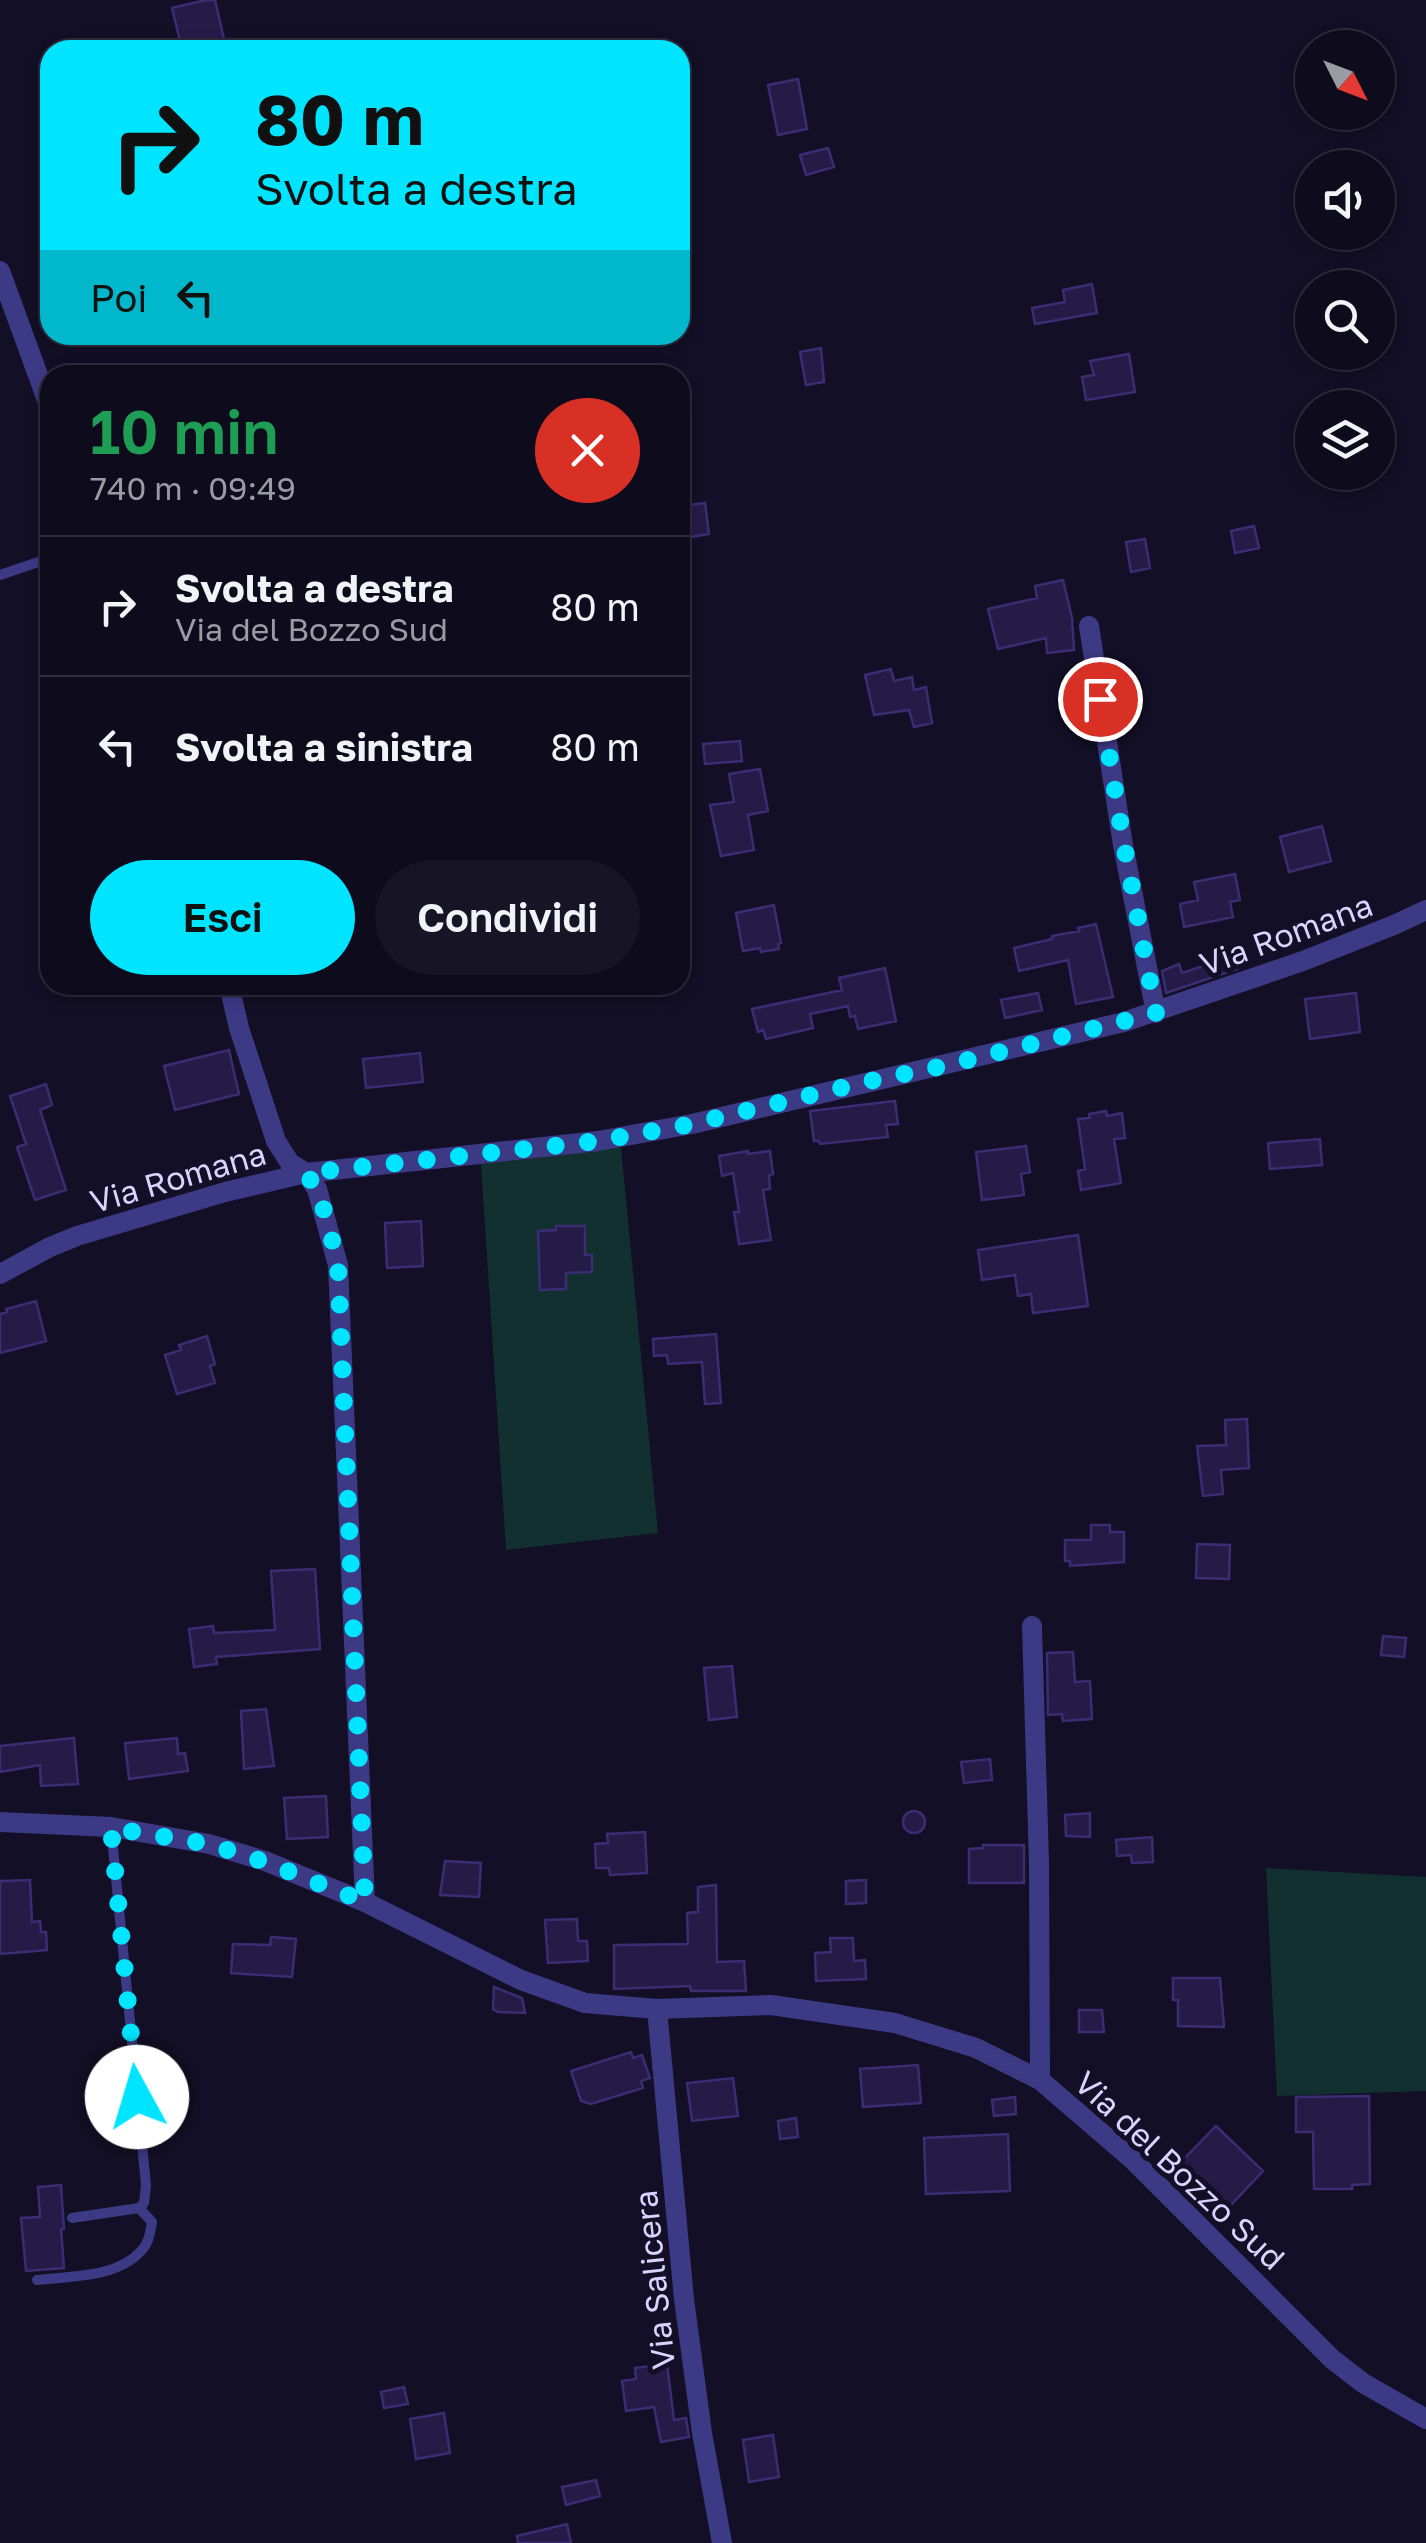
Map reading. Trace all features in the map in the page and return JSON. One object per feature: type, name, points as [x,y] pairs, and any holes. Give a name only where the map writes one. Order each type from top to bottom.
[{"type":"street","points":[[0,271],[40,381]]},
{"type":"street","points":[[1089,626],[1156,1013]]},
{"type":"street","name":"Via Romana","points":[[0,1274],[78,1236],[225,1192],[306,1173],[598,1141],[692,1124],[1156,1013],[1303,961],[1426,910]]},
{"type":"street","points":[[231,995],[276,1141],[290,1163],[306,1173],[317,1188],[338,1265],[365,1902]]},
{"type":"street","points":[[1032,1626],[1040,2080]]},
{"type":"street","name":"Via del Bozzo Sud","points":[[0,1822],[111,1828],[209,1844],[365,1902],[522,1980],[585,2003],[656,2009],[770,2004],[895,2023],[976,2048],[1040,2080],[1133,2160],[1332,2358],[1363,2383],[1426,2419]]},
{"type":"street","name":"Via Salicera","points":[[656,2009],[684,2299],[722,2543]]},
{"type":"lane","points":[[0,575],[40,561]]},
{"type":"lane","points":[[72,2218],[139,2208],[144,2203],[146,2185],[111,1828]]},
{"type":"lane","points":[[36,2280],[102,2272],[127,2262],[149,2240],[152,2222],[139,2208]]},
{"type":"green space","points":[[621,1147],[658,1533],[506,1550],[481,1164]]},
{"type":"green space","points":[[1266,1868],[1426,1877],[1426,2091],[1277,2096]]},
{"type":"building","points":[[215,0],[224,39],[180,40],[172,8]]},
{"type":"building","points":[[798,79],[807,129],[778,135],[768,85]]},
{"type":"building","points":[[828,148],[834,167],[806,175],[800,155]]},
{"type":"building","points":[[1092,284],[1097,313],[1035,324],[1032,308],[1065,302],[1063,290]]},
{"type":"building","points":[[821,348],[824,382],[806,385],[800,352]]},
{"type":"building","points":[[1129,354],[1135,392],[1086,400],[1082,377],[1094,375],[1090,361]]},
{"type":"building","points":[[705,503],[709,534],[690,537],[690,505]]},
{"type":"building","points":[[1254,526],[1259,548],[1235,553],[1231,531]]},
{"type":"building","points":[[1145,539],[1150,568],[1131,572],[1126,542]]},
{"type":"building","points":[[1063,580],[1074,650],[1047,653],[1046,638],[998,649],[988,609],[1037,598],[1035,586]]},
{"type":"building","points":[[891,669],[894,681],[912,677],[914,690],[926,687],[932,723],[914,727],[909,710],[874,715],[865,675]]},
{"type":"building","points":[[740,741],[742,761],[705,764],[703,744]]},
{"type":"building","points":[[760,769],[768,811],[748,815],[754,850],[721,856],[710,805],[734,802],[729,774]]},
{"type":"building","points":[[1322,826],[1331,861],[1289,872],[1280,837]]},
{"type":"building","points":[[1235,874],[1240,900],[1230,902],[1233,917],[1184,927],[1180,904],[1198,900],[1194,882]]},
{"type":"building","points":[[774,905],[779,949],[743,951],[736,913]]},
{"type":"building","points":[[1096,924],[1113,997],[1076,1004],[1068,960],[1019,971],[1014,948]]},
{"type":"building","points":[[1236,955],[1240,968],[1166,993],[1162,971],[1179,964],[1182,973]]},
{"type":"building","points":[[885,968],[896,1021],[858,1029],[848,1006],[810,1014],[813,1028],[766,1039],[763,1030],[758,1032],[752,1009],[842,990],[839,978]]},
{"type":"building","points":[[1038,993],[1042,1010],[1005,1018],[1001,1000]]},
{"type":"building","points":[[1356,993],[1360,1032],[1310,1039],[1305,999]]},
{"type":"building","points":[[229,1050],[239,1094],[175,1110],[164,1066]]},
{"type":"building","points":[[420,1053],[423,1082],[366,1088],[363,1059]]},
{"type":"building","points":[[46,1084],[52,1105],[40,1110],[66,1190],[35,1200],[17,1147],[26,1144],[10,1096]]},
{"type":"building","points":[[895,1101],[898,1124],[886,1125],[888,1137],[820,1144],[814,1141],[810,1111]]},
{"type":"building","points":[[1106,1111],[1107,1116],[1122,1113],[1125,1138],[1114,1139],[1121,1183],[1081,1190],[1078,1171],[1085,1169],[1078,1119]]},
{"type":"building","points":[[1320,1139],[1322,1165],[1270,1169],[1268,1143]]},
{"type":"building","points":[[1026,1146],[1030,1172],[1021,1174],[1024,1195],[982,1200],[976,1152]]},
{"type":"building","points":[[770,1151],[773,1174],[769,1175],[770,1189],[763,1190],[771,1240],[739,1244],[733,1173],[722,1176],[719,1156]]},
{"type":"building","points":[[421,1221],[423,1266],[387,1268],[385,1223]]},
{"type":"building","points":[[556,1226],[585,1226],[585,1255],[592,1255],[592,1272],[566,1273],[566,1289],[540,1290],[538,1231],[556,1230]]},
{"type":"building","points":[[1078,1235],[1088,1306],[1033,1313],[1031,1294],[1018,1296],[1015,1275],[982,1280],[978,1250]]},
{"type":"building","points":[[36,1301],[46,1341],[0,1353],[0,1314]]},
{"type":"building","points":[[716,1334],[721,1403],[705,1404],[702,1362],[668,1364],[667,1355],[654,1356],[653,1339]]},
{"type":"building","points":[[207,1336],[215,1364],[210,1366],[215,1383],[177,1394],[165,1355],[181,1350],[179,1345]]},
{"type":"building","points":[[1247,1419],[1249,1468],[1221,1470],[1223,1494],[1203,1496],[1197,1446],[1226,1445],[1225,1420]]},
{"type":"building","points":[[1091,1525],[1110,1525],[1110,1532],[1124,1532],[1124,1562],[1070,1566],[1070,1561],[1065,1561],[1065,1540],[1091,1540]]},
{"type":"building","points":[[1197,1544],[1230,1545],[1229,1579],[1196,1578]]},
{"type":"building","points":[[315,1569],[320,1649],[216,1657],[217,1664],[194,1667],[189,1629],[213,1626],[214,1633],[275,1630],[271,1571]]},
{"type":"building","points":[[1383,1636],[1406,1638],[1404,1657],[1381,1655]]},
{"type":"building","points":[[1073,1652],[1075,1682],[1090,1681],[1092,1719],[1063,1721],[1062,1714],[1048,1715],[1047,1653]]},
{"type":"building","points":[[732,1666],[737,1717],[709,1720],[704,1668]]},
{"type":"building","points":[[266,1709],[274,1766],[244,1769],[241,1711]]},
{"type":"building","points":[[74,1738],[78,1784],[41,1786],[40,1765],[0,1772],[0,1746]]},
{"type":"building","points":[[177,1738],[178,1754],[185,1753],[188,1771],[129,1779],[125,1743]]},
{"type":"building","points":[[990,1759],[992,1780],[964,1783],[961,1762]]},
{"type":"building","points":[[326,1796],[328,1837],[287,1839],[284,1798]]},
{"type":"building","points":[[914,1811],[925,1822],[914,1833],[903,1822]]},
{"type":"building","points":[[1090,1813],[1090,1837],[1066,1836],[1065,1815]]},
{"type":"building","points":[[645,1832],[647,1873],[610,1875],[609,1868],[596,1868],[595,1844],[608,1843],[607,1834]]},
{"type":"building","points":[[1152,1837],[1153,1862],[1132,1863],[1131,1855],[1117,1856],[1116,1840]]},
{"type":"building","points":[[1024,1845],[1024,1883],[969,1883],[969,1849]]},
{"type":"building","points":[[445,1861],[481,1863],[479,1897],[440,1895]]},
{"type":"building","points":[[30,1880],[32,1922],[40,1921],[41,1932],[46,1932],[47,1950],[0,1954],[0,1881]]},
{"type":"building","points":[[866,1880],[866,1903],[846,1904],[846,1881]]},
{"type":"building","points":[[716,1885],[717,1962],[744,1961],[746,1991],[691,1991],[690,1986],[614,1989],[614,1945],[688,1944],[687,1913],[698,1912],[698,1887]]},
{"type":"building","points":[[577,1919],[578,1941],[587,1941],[588,1961],[548,1963],[545,1920]]},
{"type":"building","points":[[271,1937],[296,1939],[292,1977],[231,1973],[233,1944],[270,1945]]},
{"type":"building","points":[[830,1938],[853,1938],[854,1961],[865,1960],[866,1979],[816,1981],[815,1953],[831,1952]]},
{"type":"building","points":[[1173,1978],[1220,1978],[1224,2027],[1178,2026]]},
{"type":"building","points":[[494,1987],[522,1998],[525,2013],[493,2009]]},
{"type":"building","points":[[1079,2010],[1102,2010],[1104,2032],[1079,2032]]},
{"type":"building","points":[[631,2052],[633,2058],[642,2055],[650,2078],[641,2081],[643,2088],[591,2104],[581,2101],[571,2071]]},
{"type":"building","points":[[918,2065],[921,2103],[863,2107],[860,2069]]},
{"type":"building","points":[[733,2078],[738,2116],[692,2121],[687,2083]]},
{"type":"building","points":[[1369,2096],[1370,2184],[1352,2185],[1352,2189],[1314,2189],[1313,2132],[1296,2132],[1296,2097]]},
{"type":"building","points":[[1015,2097],[1016,2114],[994,2116],[992,2100]]},
{"type":"building","points":[[796,2118],[798,2137],[780,2139],[778,2121]]},
{"type":"building","points":[[1216,2126],[1263,2171],[1229,2207],[1182,2161]]},
{"type":"building","points":[[1008,2134],[1010,2191],[926,2194],[924,2138]]},
{"type":"building","points":[[61,2185],[64,2268],[26,2271],[21,2218],[40,2217],[38,2187]]},
{"type":"building","points":[[667,2364],[674,2420],[686,2418],[689,2437],[661,2442],[654,2407],[626,2411],[622,2381],[636,2379],[635,2368]]},
{"type":"building","points":[[404,2387],[408,2404],[384,2408],[381,2392]]},
{"type":"building","points":[[444,2413],[450,2453],[416,2459],[410,2419]]},
{"type":"building","points":[[773,2435],[779,2477],[749,2482],[743,2440]]},
{"type":"building","points":[[596,2480],[600,2496],[566,2505],[562,2487]]},
{"type":"building","points":[[567,2524],[571,2543],[518,2543],[517,2536]]},
{"type":"route","points":[[137,2097],[111,1828],[209,1844],[365,1902],[338,1265],[323,1204],[306,1173],[598,1141],[692,1124],[1156,1013],[1100,699]]}]
